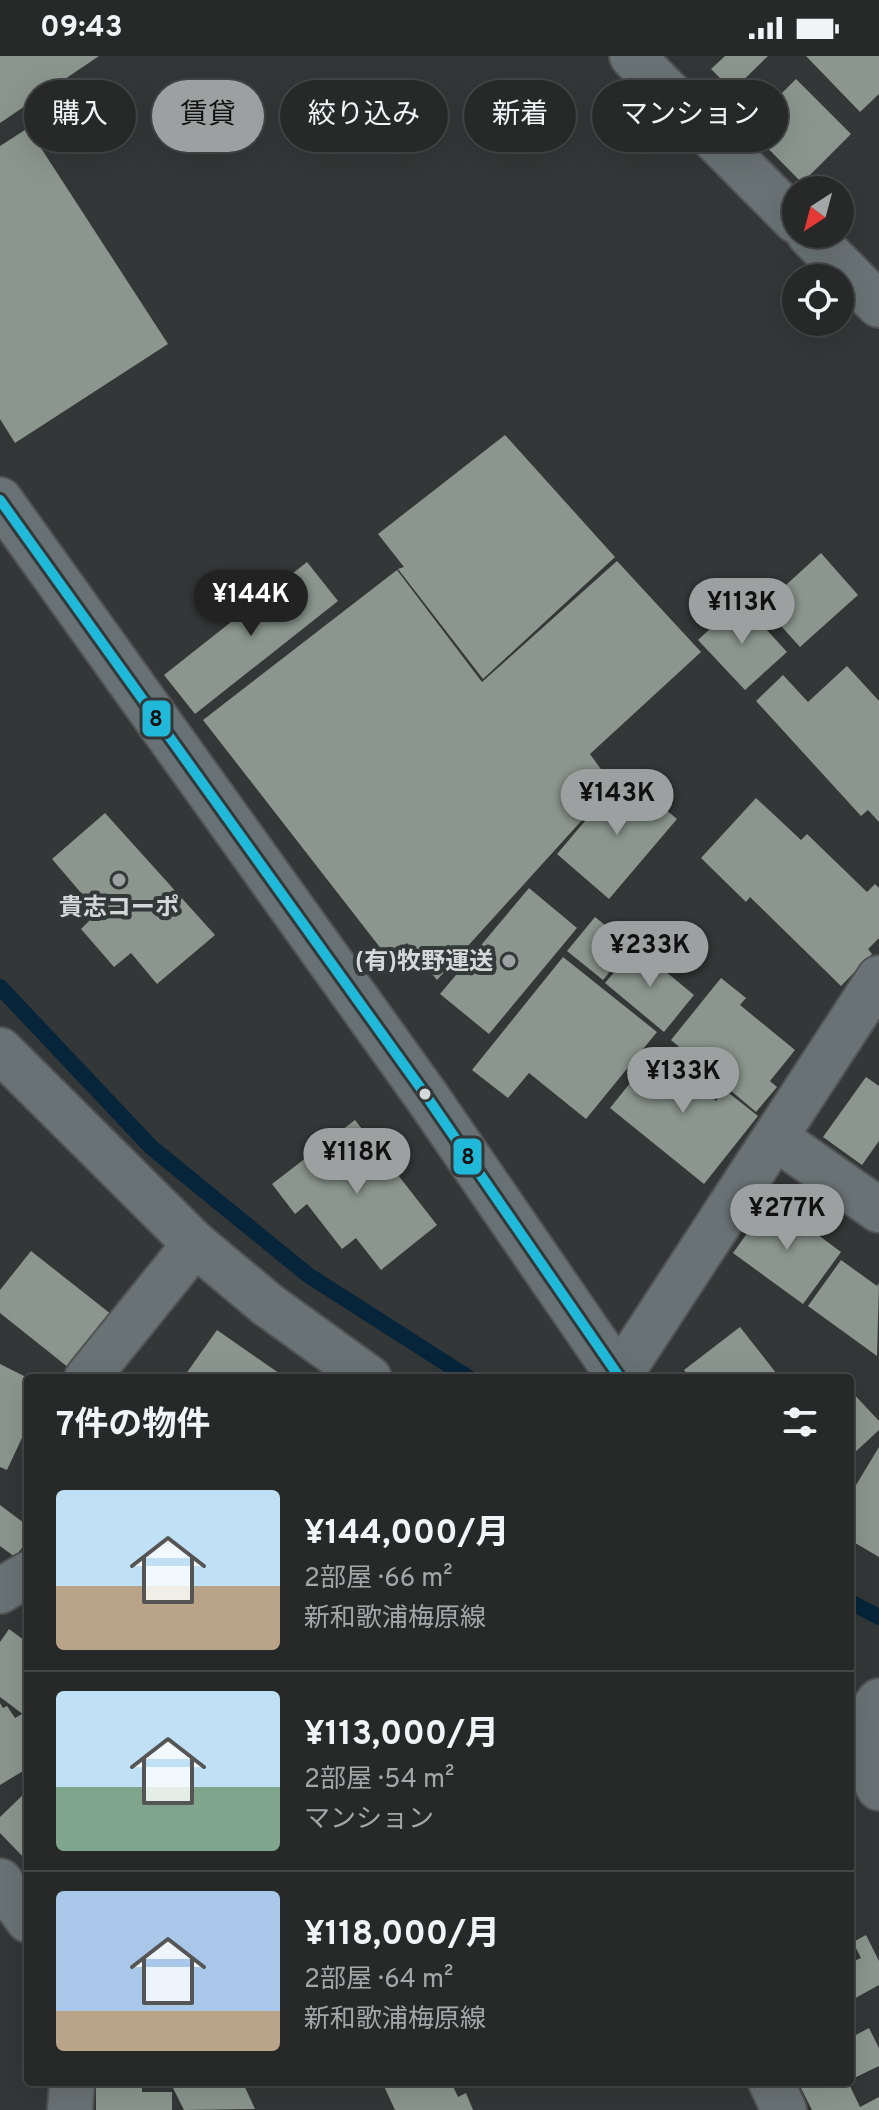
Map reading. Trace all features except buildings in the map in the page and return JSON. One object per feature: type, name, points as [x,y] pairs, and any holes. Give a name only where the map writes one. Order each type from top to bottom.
[{"type":"main road","points":[[0,500],[427,1097],[617,1374]]},
{"type":"main road","points":[[862,1720],[879,1788]]},
{"type":"street","points":[[632,56],[782,207]]},
{"type":"street","points":[[823,248],[879,305]]},
{"type":"street","points":[[621,1374],[776,1138],[865,1028],[879,978]]},
{"type":"street","points":[[0,1050],[195,1244],[268,1305],[363,1374]]},
{"type":"street","points":[[776,1138],[879,1210]]},
{"type":"street","points":[[90,1374],[195,1244]]},
{"type":"street","points":[[0,1591],[24,1576]]},
{"type":"street","points":[[0,1881],[24,1914]]},
{"type":"street","points":[[70,2110],[72,2086]]},
{"type":"street","points":[[773,2086],[784,2110]]},
{"type":"waterway","points":[[0,987],[151,1147],[308,1275],[463,1374]]},
{"type":"waterway","points":[[854,1604],[879,1617]]},
{"type":"transit line","name":"8","points":[[0,500],[427,1097],[617,1374]]},
{"type":"place","name":"貴志コーポ","points":[[119,880]]},
{"type":"place","name":"(有)牧野運送","points":[[509,961]]}]
